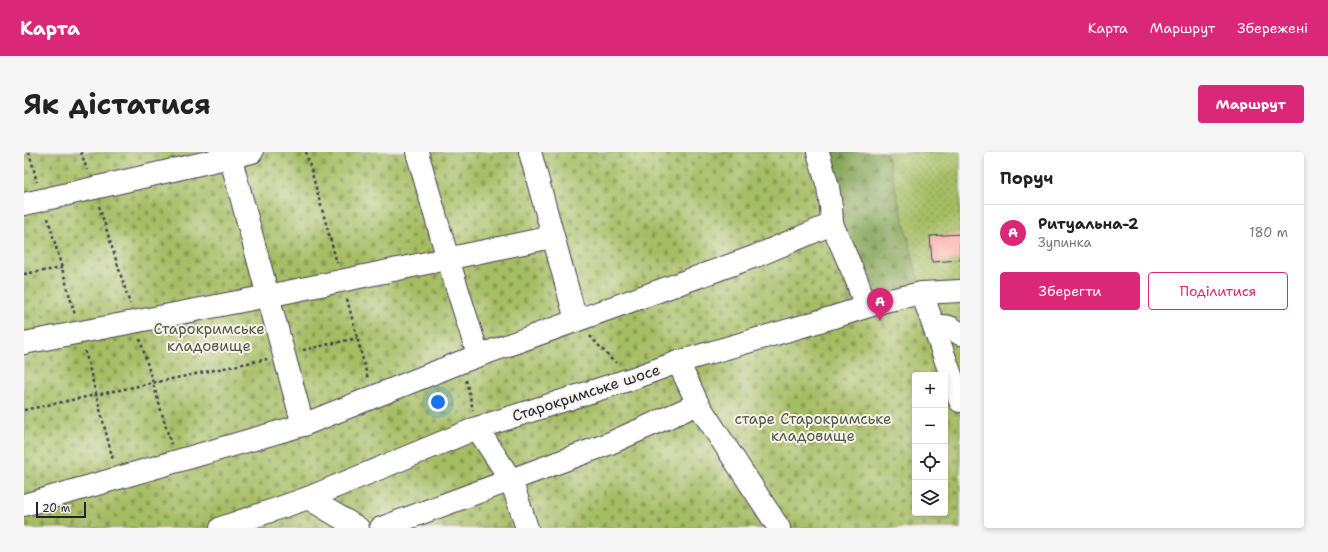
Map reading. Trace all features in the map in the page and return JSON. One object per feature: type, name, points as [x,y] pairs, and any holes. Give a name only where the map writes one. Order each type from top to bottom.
[{"type":"street","points":[[24,204],[230,154],[252,152]]},
{"type":"street","points":[[417,152],[448,259],[470,358]]},
{"type":"street","points":[[530,152],[552,237],[576,320]]},
{"type":"street","points":[[818,152],[828,187],[832,224],[857,281],[865,306]]},
{"type":"street","points":[[230,154],[303,425]]},
{"type":"street","points":[[24,505],[303,425],[470,358],[756,256],[832,224]]},
{"type":"street","points":[[24,343],[268,296],[552,237]]},
{"type":"street","name":"Старокримське шосе","points":[[221,528],[308,498],[477,428],[631,379],[678,362],[834,317],[865,306],[922,293],[960,291]]},
{"type":"street","points":[[922,293],[960,400]]},
{"type":"street","points":[[934,326],[949,326],[960,334]]},
{"type":"street","points":[[678,362],[698,404],[779,528]]},
{"type":"street","points":[[381,528],[608,444],[698,404]]},
{"type":"street","points":[[477,428],[511,480],[526,528]]},
{"type":"street","points":[[308,498],[358,528]]},
{"type":"path","points":[[24,274],[62,268]]},
{"type":"path","points":[[576,320],[610,359],[626,368],[631,379]]},
{"type":"path","points":[[24,410],[357,338]]},
{"type":"path","points":[[470,358],[477,428]]},
{"type":"green space","name":"Старокримське кладовище","points":[[24,152],[818,152],[844,253],[849,312],[922,293],[960,401],[960,528],[24,528]]},
{"type":"green space","points":[[818,152],[886,152],[922,293],[849,313]]},
{"type":"green space","points":[[886,152],[960,152],[960,401],[922,293]]},
{"type":"building","points":[[960,234],[960,260],[932,262],[930,236]]},
{"type":"place","name":"Ритуальна-2","points":[[880,321]]},
{"type":"park label","name":"старе Старокримське кладовище","points":[[813,428]]}]
